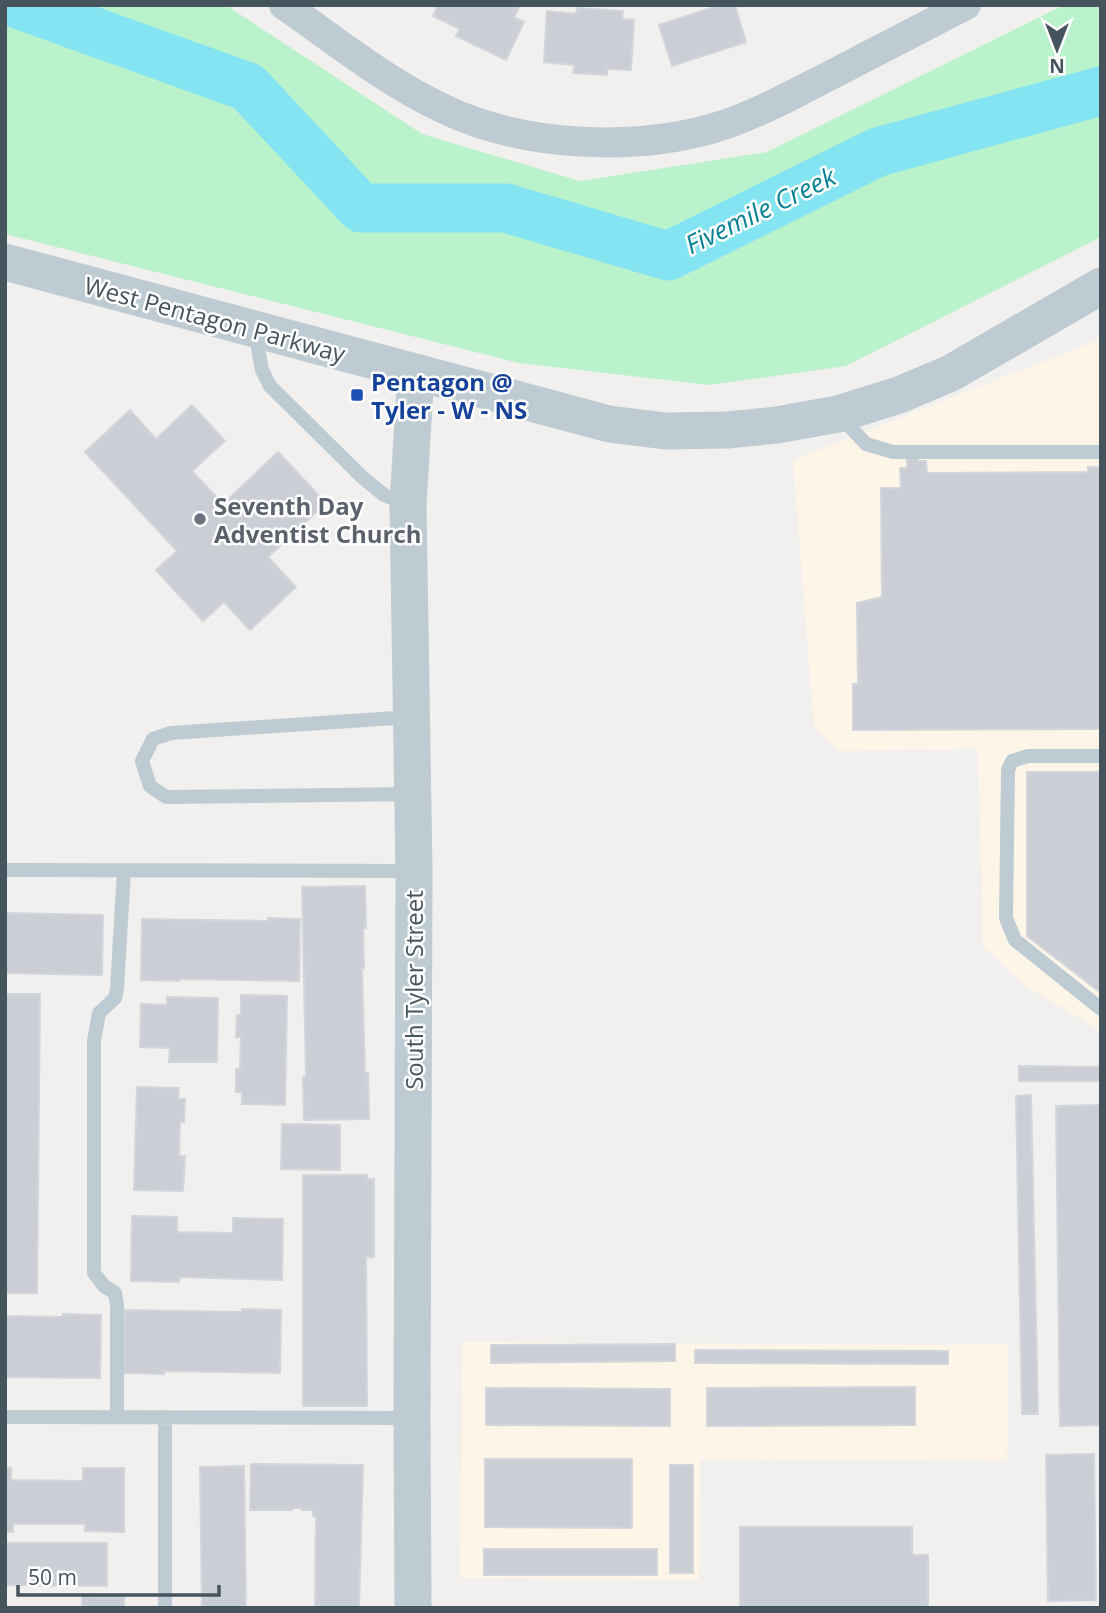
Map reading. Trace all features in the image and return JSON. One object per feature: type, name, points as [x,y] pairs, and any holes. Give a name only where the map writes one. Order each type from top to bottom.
[{"type":"street","points":[[284,5],[403,88],[445,110],[521,134],[614,143],[663,138],[713,128],[774,105],[966,5]]},
{"type":"street","name":"West Pentagon Parkway","points":[[5,262],[609,424],[665,431],[740,429],[838,414],[899,396],[951,373],[1101,286]]},
{"type":"street","name":"South Tyler Street","points":[[413,1608],[414,871],[408,504],[416,372]]},
{"type":"lane","points":[[255,329],[262,370],[270,386],[361,476],[384,495],[408,504]]},
{"type":"lane","points":[[838,414],[866,444],[893,452],[1101,452]]},
{"type":"lane","points":[[410,717],[171,733],[153,739],[142,761],[149,786],[166,797],[412,794]]},
{"type":"lane","points":[[1101,756],[1028,756],[1012,761],[1008,770],[1006,918],[1014,940],[1101,1009]]},
{"type":"lane","points":[[5,870],[414,871]]},
{"type":"lane","points":[[117,1417],[117,1304],[114,1293],[104,1286],[94,1273],[94,1041],[99,1013],[114,998],[117,989],[124,870]]},
{"type":"lane","points":[[5,1417],[412,1418]]},
{"type":"lane","points":[[165,1417],[165,1608]]},
{"type":"shaded area","points":[[1101,339],[1101,1031],[1024,985],[983,946],[978,749],[838,751],[814,727],[793,460]]},
{"type":"shaded area","points":[[462,1342],[1008,1345],[1007,1461],[700,1459],[699,1580],[460,1578]]},
{"type":"green space","points":[[5,5],[226,5],[422,134],[580,181],[767,152],[1064,5],[1101,5],[1101,237],[846,366],[709,385],[519,363],[5,234]]},
{"type":"building","points":[[438,5],[520,5],[514,17],[524,22],[506,60],[456,36],[460,29],[433,16]]},
{"type":"building","points":[[720,5],[735,5],[746,42],[672,66],[659,25]]},
{"type":"building","points":[[577,8],[623,11],[622,19],[634,20],[631,70],[607,69],[607,75],[573,73],[574,65],[544,62],[547,11],[576,14]]},
{"type":"building","points":[[192,405],[225,441],[192,471],[223,504],[278,452],[326,503],[268,557],[296,587],[250,630],[224,602],[203,621],[156,570],[177,551],[85,452],[130,410],[156,439]]},
{"type":"building","points":[[907,457],[918,457],[918,461],[926,461],[927,473],[1088,472],[1088,467],[1101,467],[1101,729],[853,730],[853,684],[858,684],[857,603],[882,597],[881,488],[901,488],[900,468],[907,468]]},
{"type":"building","points":[[1027,772],[1101,772],[1101,993],[1027,936]]},
{"type":"building","points":[[365,886],[366,928],[363,928],[362,968],[369,1119],[304,1120],[303,1077],[306,1076],[302,887]]},
{"type":"building","points":[[5,913],[103,915],[102,975],[5,973]]},
{"type":"building","points":[[268,918],[300,919],[299,981],[141,980],[142,919],[268,921]]},
{"type":"building","points":[[5,994],[40,994],[37,1293],[5,1293]]},
{"type":"building","points":[[241,995],[287,996],[285,1105],[242,1104],[242,1092],[236,1092],[241,1037],[236,1037],[237,1015],[241,1015]]},
{"type":"building","points":[[167,997],[218,998],[217,1062],[169,1062],[170,1048],[140,1047],[141,1004],[167,1005]]},
{"type":"building","points":[[1019,1066],[1101,1067],[1101,1081],[1019,1081]]},
{"type":"building","points":[[137,1087],[179,1088],[178,1099],[185,1099],[184,1122],[180,1122],[179,1156],[185,1156],[183,1191],[134,1190]]},
{"type":"building","points":[[1031,1095],[1038,1414],[1022,1414],[1016,1096]]},
{"type":"building","points":[[1101,1105],[1101,1425],[1060,1426],[1056,1106]]},
{"type":"building","points":[[282,1124],[340,1125],[340,1170],[281,1169]]},
{"type":"building","points":[[303,1175],[367,1175],[367,1179],[374,1179],[374,1257],[366,1257],[367,1406],[303,1406]]},
{"type":"building","points":[[132,1216],[177,1217],[177,1232],[233,1233],[233,1218],[283,1219],[282,1280],[179,1277],[179,1282],[131,1281]]},
{"type":"building","points":[[242,1309],[281,1310],[280,1373],[124,1373],[125,1310],[242,1312]]},
{"type":"building","points":[[63,1314],[101,1315],[100,1378],[5,1377],[5,1316],[63,1317]]},
{"type":"building","points":[[675,1344],[675,1361],[491,1363],[491,1345]]},
{"type":"building","points":[[695,1350],[948,1351],[948,1364],[695,1363]]},
{"type":"building","points":[[915,1387],[915,1425],[707,1426],[707,1388]]},
{"type":"building","points":[[486,1388],[670,1389],[670,1426],[486,1425]]},
{"type":"building","points":[[1094,1454],[1096,1600],[1048,1601],[1046,1455]]},
{"type":"building","points":[[485,1459],[632,1459],[632,1528],[485,1527]]},
{"type":"building","points":[[251,1464],[363,1465],[359,1608],[315,1608],[316,1516],[313,1516],[313,1510],[302,1508],[250,1510]]},
{"type":"building","points":[[670,1465],[693,1465],[693,1573],[670,1573]]},
{"type":"building","points":[[244,1466],[246,1608],[202,1608],[200,1467]]},
{"type":"building","points":[[5,1468],[11,1468],[11,1480],[83,1481],[83,1468],[124,1468],[124,1532],[85,1531],[85,1524],[13,1524],[13,1532],[5,1532]]},
{"type":"building","points":[[740,1527],[912,1527],[912,1555],[928,1555],[928,1608],[740,1608]]},
{"type":"building","points":[[5,1543],[107,1543],[107,1586],[5,1585]]},
{"type":"building","points":[[484,1549],[657,1549],[657,1575],[484,1575]]},
{"type":"building","points":[[124,1595],[124,1608],[82,1608],[82,1596]]},
{"type":"waterway","name":"Fivemile Creek","points":[[20,5],[248,87],[361,208],[506,208],[668,256],[878,152],[1101,91]]},
{"type":"place","name":"Pentagon @ Tyler - W - NS","points":[[357,395]]},
{"type":"place","name":"Seventh Day Adventist Church","points":[[200,519]]}]
